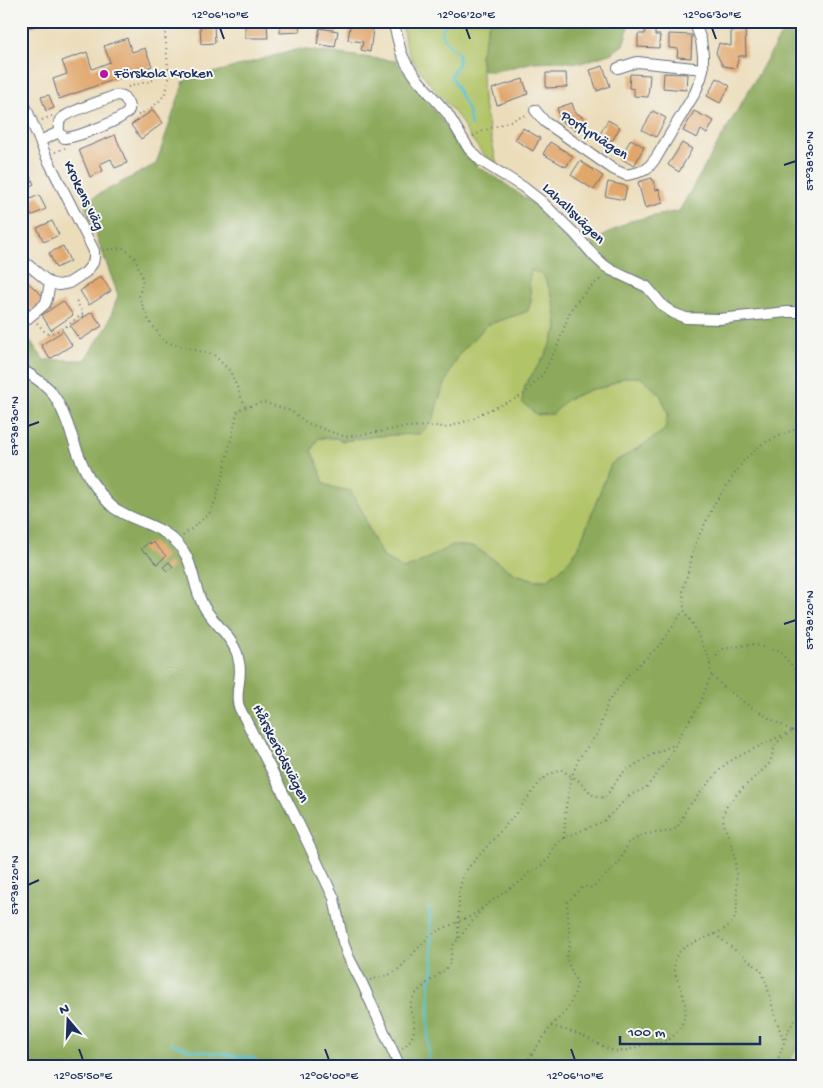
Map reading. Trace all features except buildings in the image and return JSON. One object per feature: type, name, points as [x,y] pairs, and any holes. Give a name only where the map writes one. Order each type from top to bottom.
[{"type":"street","name":"Lahallsvägen","points":[[393,21],[399,46],[406,63],[418,80],[447,113],[469,149],[481,161],[523,187],[541,201],[575,234],[595,257],[611,270],[647,287],[663,306],[673,313],[686,318],[719,319],[802,312]]},
{"type":"street","name":"Porfyrvägen","points":[[535,110],[545,122],[613,169],[626,175],[647,169],[656,158],[694,93],[703,69],[701,40],[694,21]]},
{"type":"street","points":[[618,68],[637,62],[703,69]]},
{"type":"street","points":[[117,95],[123,96],[127,102],[129,109],[126,115],[70,138],[64,138],[59,132],[60,120],[68,114],[117,95]]},
{"type":"street","name":"Krokens väg","points":[[21,96],[40,141],[94,251],[93,263],[86,272],[69,283],[60,285],[50,283]]},
{"type":"street","points":[[40,141],[59,132]]},
{"type":"street","points":[[21,259],[50,283],[45,304],[26,318]]},
{"type":"street","name":"Hårskerödsvägen","points":[[21,369],[49,389],[55,398],[85,469],[104,498],[128,516],[164,532],[176,542],[187,556],[206,609],[228,637],[236,651],[240,666],[237,695],[239,707],[294,814],[334,898],[343,942],[348,956],[362,982],[400,1067]]},
{"type":"path","points":[[121,90],[157,79]]},
{"type":"path","points":[[464,141],[483,130],[535,110]]},
{"type":"path","points":[[94,251],[123,248],[135,258],[143,279],[139,297],[149,321],[165,342],[214,355],[230,371],[246,408]]},
{"type":"path","points":[[176,542],[209,514],[215,502],[238,410],[263,402],[291,411],[306,423],[345,437],[385,432],[403,427],[439,426],[445,428],[473,419],[482,412],[524,394],[543,374],[557,347],[572,309],[587,290],[611,270]]},
{"type":"path","points":[[26,318],[45,332],[51,334],[83,314],[76,300]]},
{"type":"path","points":[[362,982],[391,974],[400,968],[431,934],[471,916],[521,882],[528,873],[540,867],[549,858],[554,846],[564,838],[604,821],[630,795],[646,788],[667,761],[683,730],[699,706],[711,675],[709,658],[693,624],[684,610],[683,591],[696,542],[716,501],[744,459],[762,444],[802,426]]},
{"type":"path","points":[[564,838],[566,806],[572,776],[579,758],[598,733],[608,702],[629,674],[661,644],[684,610]]},
{"type":"path","points":[[710,664],[722,649],[752,644],[780,652],[802,675]]},
{"type":"path","points":[[711,675],[738,698],[776,723],[792,731]]},
{"type":"path","points":[[551,1026],[579,1034],[612,1050],[625,1052],[644,1044],[664,1042],[675,1035],[680,1028],[685,1014],[683,993],[675,975],[676,959],[682,950],[691,944],[715,934],[730,924],[735,917],[738,906],[734,850],[723,823],[724,810],[730,801],[769,764],[775,746],[780,740],[802,724]]},
{"type":"path","points":[[523,1067],[551,1026],[567,1010],[577,984],[566,958],[570,945],[567,902],[584,886],[592,888],[619,863],[628,843],[645,834],[666,832],[677,828],[687,808],[725,764],[792,731]]},
{"type":"path","points":[[458,938],[459,893],[464,874],[518,811],[542,779],[560,769],[572,776],[594,796],[605,798],[622,773],[651,755],[676,744]]},
{"type":"path","points":[[393,1051],[404,1048],[410,1041],[414,1027],[410,1009],[411,1001],[415,994],[449,965],[451,950],[458,938],[473,922],[484,906]]},
{"type":"path","points":[[715,934],[761,970],[784,1042]]},
{"type":"path","points":[[774,1067],[789,1029],[802,1010]]},
{"type":"green space","points":[[402,21],[491,21],[488,25],[480,55],[483,99],[497,165],[483,154],[459,118],[411,58],[405,42]]},
{"type":"green space","points":[[491,21],[627,21],[628,29],[623,45],[612,53],[581,63],[560,61],[534,62],[492,72],[482,69],[480,55],[488,25]]},
{"type":"green space","points":[[792,21],[802,21],[802,1038],[785,1067],[21,1067],[21,328],[44,360],[84,360],[107,327],[118,295],[84,202],[156,164],[184,81],[299,49],[396,61],[478,167],[539,208],[578,250],[630,221],[679,211],[786,26]],"holes":[[[531,270],[544,276],[552,296],[557,329],[546,354],[525,385],[522,402],[537,415],[553,414],[566,400],[592,389],[605,387],[625,377],[640,377],[660,394],[668,413],[665,430],[611,464],[578,549],[564,566],[547,580],[535,580],[515,574],[475,547],[453,545],[415,565],[403,569],[382,556],[351,491],[324,484],[311,451],[318,438],[336,438],[343,441],[376,436],[420,434],[433,421],[438,401],[452,367],[461,352],[487,325],[528,311],[531,300],[529,281]]]},
{"type":"green space","points":[[531,270],[544,275],[552,296],[557,329],[546,354],[525,385],[553,414],[565,400],[592,389],[605,387],[625,377],[641,377],[660,394],[668,413],[665,430],[611,464],[578,549],[564,566],[547,580],[535,580],[515,574],[475,547],[403,569],[382,556],[351,491],[324,484],[311,451],[318,438],[336,438],[343,441],[376,436],[401,435],[433,421],[438,401],[452,367],[461,352],[487,325],[528,311],[531,300],[529,281]]},
{"type":"green space","points":[[802,1038],[802,1067],[785,1067],[801,1040]]},
{"type":"waterway","points":[[446,21],[441,32],[449,46],[459,53],[458,64],[451,76],[468,110],[471,126]]},
{"type":"waterway","points":[[429,908],[433,969],[430,982],[429,1067]]},
{"type":"waterway","points":[[171,1043],[191,1050],[254,1058],[261,1067]]},
{"type":"place","name":"Förskola Kroken","points":[[104,74]]}]
